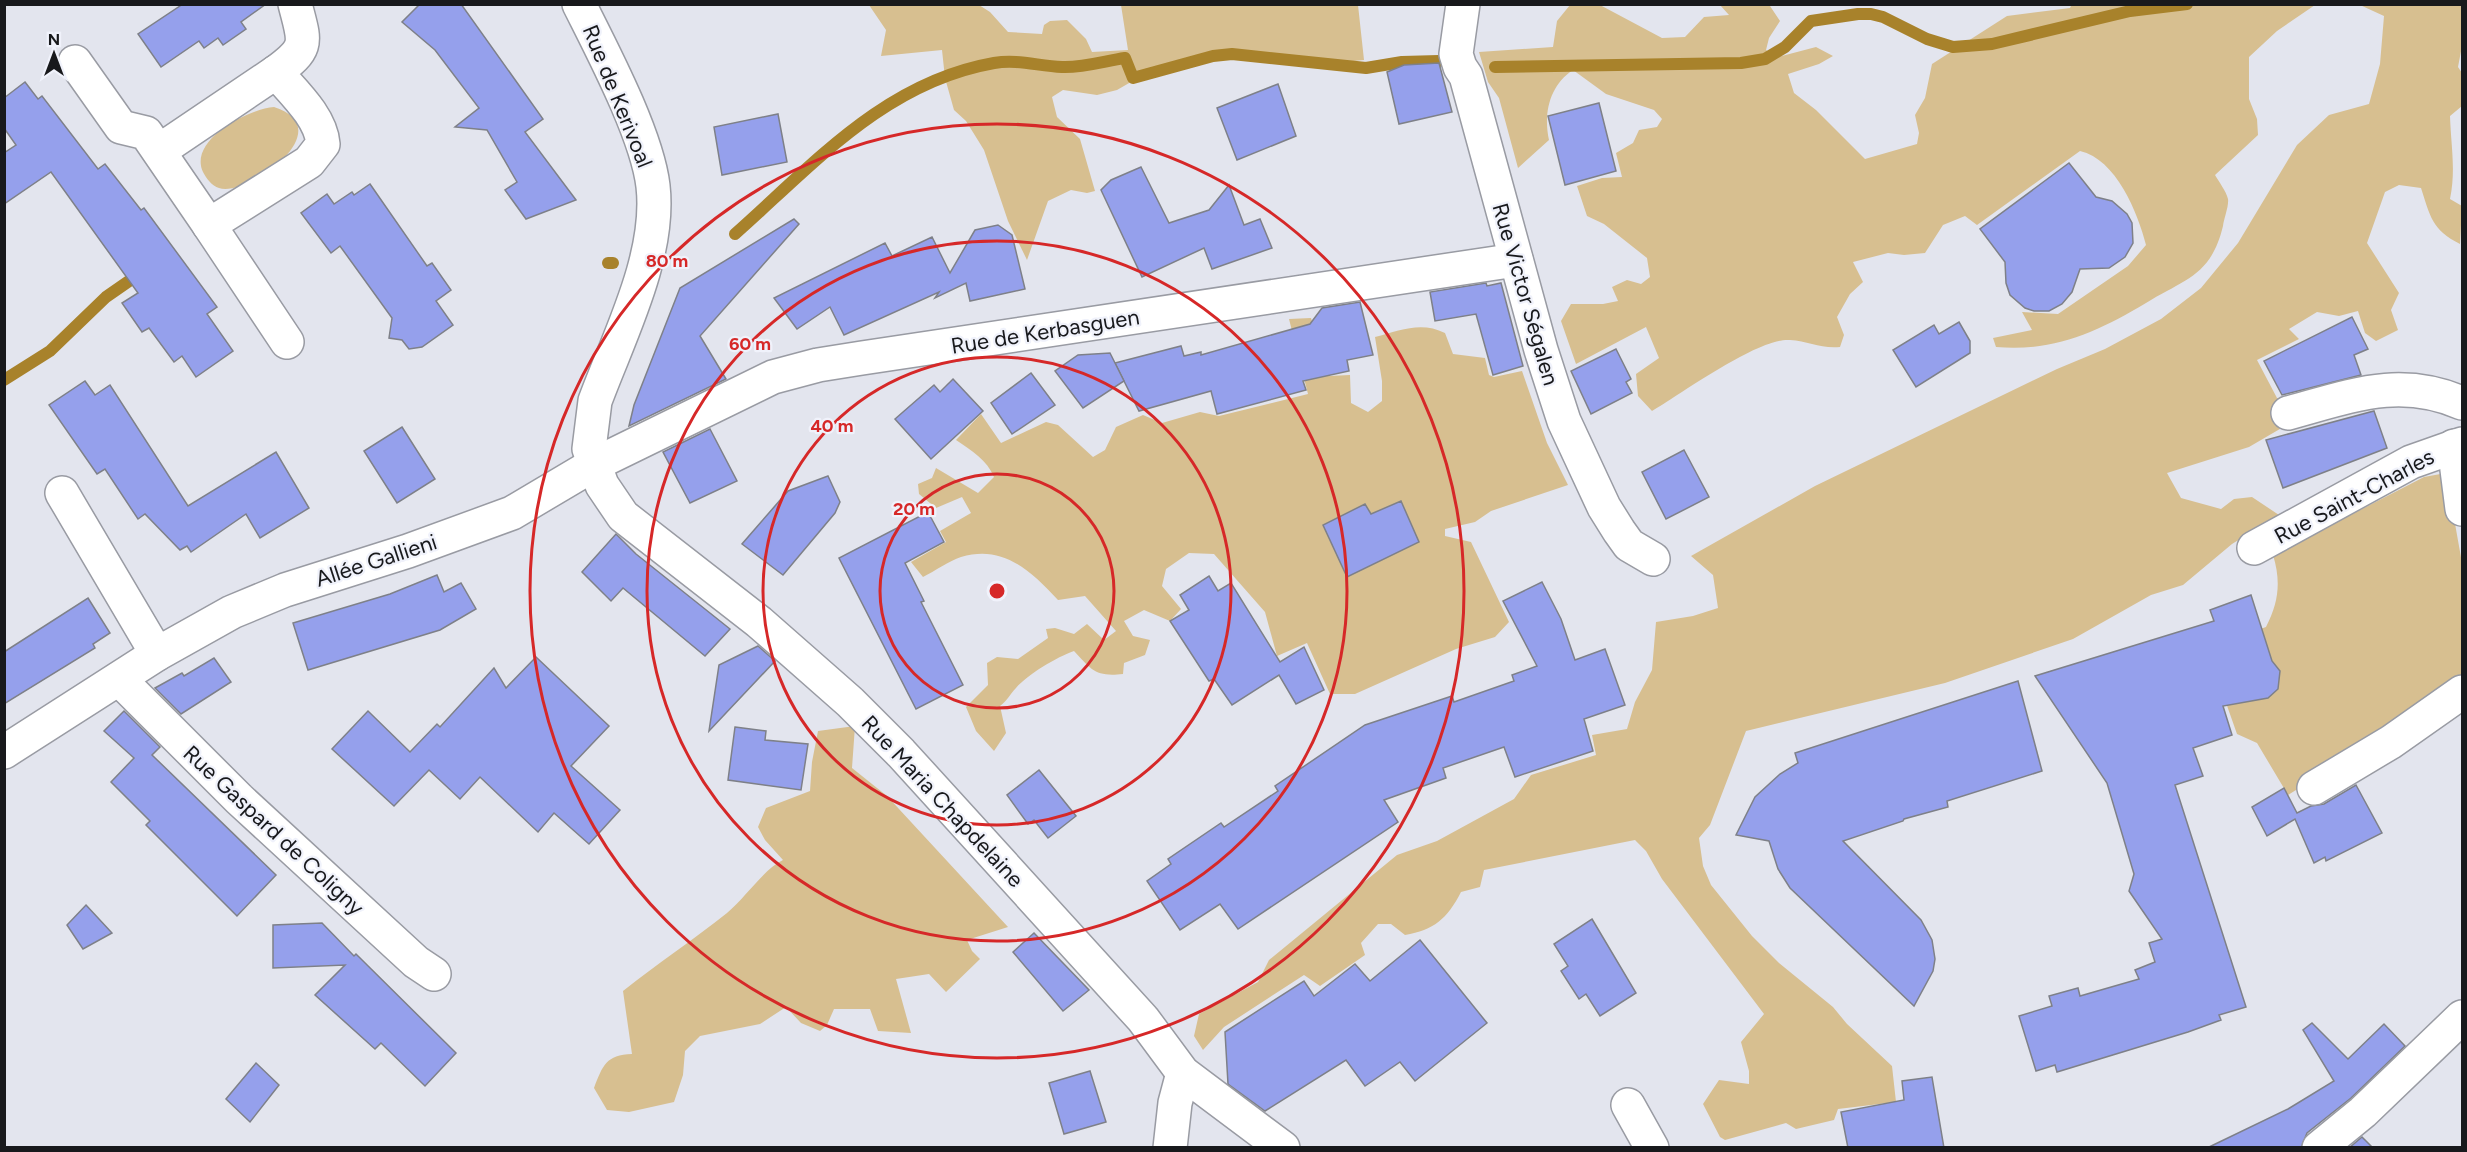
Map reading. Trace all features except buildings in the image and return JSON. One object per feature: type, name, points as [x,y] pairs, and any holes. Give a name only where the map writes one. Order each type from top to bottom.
[{"type":"street","points":[[159,151],[297,57],[302,46],[296,4]]},
{"type":"street","name":"Rue de Kerivoal","points":[[579,4],[646,156],[654,200],[648,255],[592,414],[589,449],[593,465]]},
{"type":"street","name":"Rue Victor Ségalen","points":[[1463,4],[1456,60],[1466,76],[1552,390],[1575,449],[1618,531],[1629,545],[1653,559]]},
{"type":"street","points":[[75,62],[121,127],[146,133],[287,342]]},
{"type":"street","points":[[209,225],[309,162],[323,144],[322,135],[310,114],[276,72]]},
{"type":"street","name":"Rue de Kerbasguen","points":[[593,465],[756,384],[808,367],[1516,260]]},
{"type":"street","points":[[2288,413],[2376,390],[2400,388],[2444,395],[2463,403]]},
{"type":"street","name":"Rue Saint-Charles","points":[[2254,548],[2383,477],[2433,453],[2458,445],[2463,509]]},
{"type":"street","name":"Allée Gallieni","points":[[4,752],[201,628],[265,597],[428,544],[512,513],[593,465]]},
{"type":"street","name":"Rue Maria Chapdelaine","points":[[593,465],[606,493],[623,516],[789,647],[888,740],[1157,1035],[1183,1073],[1283,1148]]},
{"type":"street","points":[[62,493],[158,654]]},
{"type":"street","name":"Rue Gaspard de Coligny","points":[[119,679],[239,799],[416,962],[434,974]]},
{"type":"street","points":[[2314,788],[2391,742],[2463,692]]},
{"type":"street","points":[[2319,1148],[2363,1112],[2463,1017]]},
{"type":"street","points":[[1170,1148],[1175,1103],[1183,1073]]},
{"type":"street","points":[[1628,1105],[1652,1148]]},
{"type":"shaded area","points":[[2072,4],[2315,5],[2277,31],[2249,57],[2249,99],[2257,119],[2258,135],[2215,175],[2227,196],[2227,209],[2218,243],[2204,266],[2195,274],[2110,323],[2075,338],[2037,346],[1996,347],[1993,338],[2032,330],[2022,312],[2058,314],[2128,266],[2146,245],[2131,203],[2115,176],[2093,156],[2080,151],[1977,225],[1965,216],[1943,225],[1925,253],[1904,255],[1888,253],[1853,262],[1863,282],[1850,294],[1837,317],[1844,335],[1840,347],[1827,347],[1790,340],[1776,341],[1740,357],[1652,411],[1638,396],[1636,374],[1659,358],[1646,327],[1576,364],[1561,321],[1571,304],[1603,304],[1618,301],[1612,287],[1627,280],[1641,284],[1650,277],[1647,258],[1604,224],[1587,216],[1577,186],[1602,178],[1622,177],[1616,153],[1633,143],[1639,130],[1657,127],[1662,119],[1654,110],[1606,94],[1573,70],[1559,83],[1550,100],[1547,120],[1549,140],[1518,168],[1499,98],[1488,82],[1479,52],[1553,47],[1557,21],[1570,5],[1600,5],[1662,38],[1685,37],[1704,17],[1729,15],[1720,5],[1773,5],[1770,6],[1780,21],[1769,38],[1766,50],[1778,57],[1816,47],[1833,56],[1819,64],[1788,74],[1794,93],[1816,110],[1865,159],[1917,144],[1919,133],[1915,115],[1925,98],[1932,64],[2007,16],[2070,8]]},
{"type":"shaded area","points":[[869,5],[979,5],[990,12],[1008,32],[1042,34],[1044,25],[1050,21],[1067,20],[1086,39],[1092,52],[1128,50],[1121,5],[1358,5],[1364,60],[1343,62],[1276,58],[1227,50],[1150,71],[1117,90],[1097,95],[1063,90],[1052,97],[1057,117],[1080,139],[1095,191],[1087,193],[1071,190],[1048,201],[1027,260],[1008,221],[984,150],[966,121],[954,110],[945,78],[942,50],[881,56],[886,30]]},
{"type":"shaded area","points":[[2360,5],[2462,5],[2462,46],[2458,67],[2462,73],[2462,106],[2450,116],[2453,168],[2450,199],[2462,206],[2460,244],[2443,233],[2433,221],[2421,188],[2399,185],[2385,192],[2367,243],[2399,293],[2391,310],[2398,330],[2376,341],[2365,333],[2358,311],[2339,316],[2317,312],[2289,329],[2299,339],[2257,360],[2277,398],[2305,396],[2302,416],[2249,447],[2167,473],[2181,498],[2221,509],[2234,499],[2252,497],[2279,515],[2232,544],[2183,585],[2151,595],[2073,639],[1945,683],[1746,731],[1710,825],[1699,838],[1703,866],[1711,885],[1752,936],[1779,963],[1833,1007],[1847,1024],[1892,1066],[1896,1102],[1838,1109],[1834,1120],[1796,1129],[1786,1123],[1725,1140],[1720,1137],[1703,1104],[1719,1080],[1749,1084],[1749,1071],[1741,1042],[1764,1014],[1662,879],[1646,851],[1635,840],[1484,870],[1480,887],[1461,892],[1439,922],[1424,930],[1405,935],[1391,924],[1378,924],[1361,943],[1365,955],[1320,986],[1304,975],[1224,1027],[1203,1050],[1194,1036],[1199,1014],[1258,982],[1269,960],[1397,855],[1437,841],[1514,799],[1531,775],[1596,755],[1592,735],[1627,729],[1635,702],[1652,670],[1656,622],[1693,616],[1718,608],[1713,575],[1691,556],[1815,486],[2057,369],[2105,349],[2161,319],[2201,288],[2238,243],[2297,145],[2329,115],[2369,104],[2380,64],[2384,16]]},
{"type":"shaded area","points":[[274,107],[293,117],[298,130],[294,145],[282,160],[249,183],[232,188],[214,186],[203,172],[201,160],[204,149],[212,138],[236,120]]},
{"type":"shaded area","points":[[1311,318],[1329,376],[1350,375],[1351,403],[1368,412],[1382,401],[1382,381],[1375,337],[1393,332],[1419,327],[1436,329],[1445,333],[1453,354],[1485,358],[1489,375],[1494,377],[1522,371],[1547,443],[1568,485],[1491,511],[1475,522],[1445,529],[1445,536],[1471,542],[1509,622],[1495,637],[1456,649],[1355,694],[1330,694],[1307,643],[1277,656],[1265,612],[1214,554],[1189,553],[1166,569],[1162,586],[1181,609],[1170,621],[1144,610],[1124,621],[1133,636],[1150,640],[1145,655],[1124,663],[1123,674],[1114,675],[1095,671],[1074,651],[1043,666],[1021,683],[1000,706],[1006,733],[994,751],[976,731],[966,707],[988,685],[987,663],[997,657],[1018,659],[1048,638],[1046,629],[1055,628],[1074,634],[1087,624],[1104,640],[1116,631],[1085,596],[1058,600],[1027,570],[1003,557],[976,554],[961,557],[923,577],[911,562],[946,542],[940,531],[971,513],[962,497],[936,508],[919,494],[918,484],[932,478],[936,468],[978,493],[994,477],[983,461],[956,440],[981,414],[1001,443],[1046,422],[1058,425],[1093,457],[1105,450],[1116,427],[1143,415],[1162,423],[1200,412],[1219,416],[1308,394],[1289,319]]},
{"type":"shaded area","points":[[2446,473],[2462,563],[2462,676],[2410,719],[2288,795],[2257,743],[2237,734],[2219,683],[2217,644],[2266,627],[2274,609],[2278,583],[2273,555],[2424,477]]},
{"type":"shaded area","points":[[855,726],[852,768],[887,796],[1008,927],[967,940],[972,951],[980,959],[946,992],[929,974],[896,979],[911,1033],[878,1031],[870,1009],[834,1009],[827,1025],[820,1031],[801,1023],[786,1007],[760,1024],[700,1036],[685,1051],[683,1075],[674,1102],[629,1112],[607,1110],[594,1088],[600,1073],[603,1067],[616,1056],[632,1054],[623,991],[727,913],[769,870],[783,860],[765,840],[758,827],[766,808],[810,791],[812,762],[818,731]]},
{"type":"waterway","points":[[1495,67],[1741,63],[1765,59],[1785,47],[1811,21],[1858,14],[1883,17],[1927,39],[1953,47],[1992,44],[2130,11],[2187,4]]},
{"type":"waterway","points":[[735,234],[823,154],[885,107],[919,88],[955,73],[994,63],[1011,62],[1070,67],[1125,58],[1133,78],[1213,56],[1232,54],[1366,68],[1402,62],[1439,61]]},
{"type":"waterway","points":[[608,263],[613,263]]},
{"type":"waterway","points":[[4,380],[50,351],[106,297],[142,272]]}]
